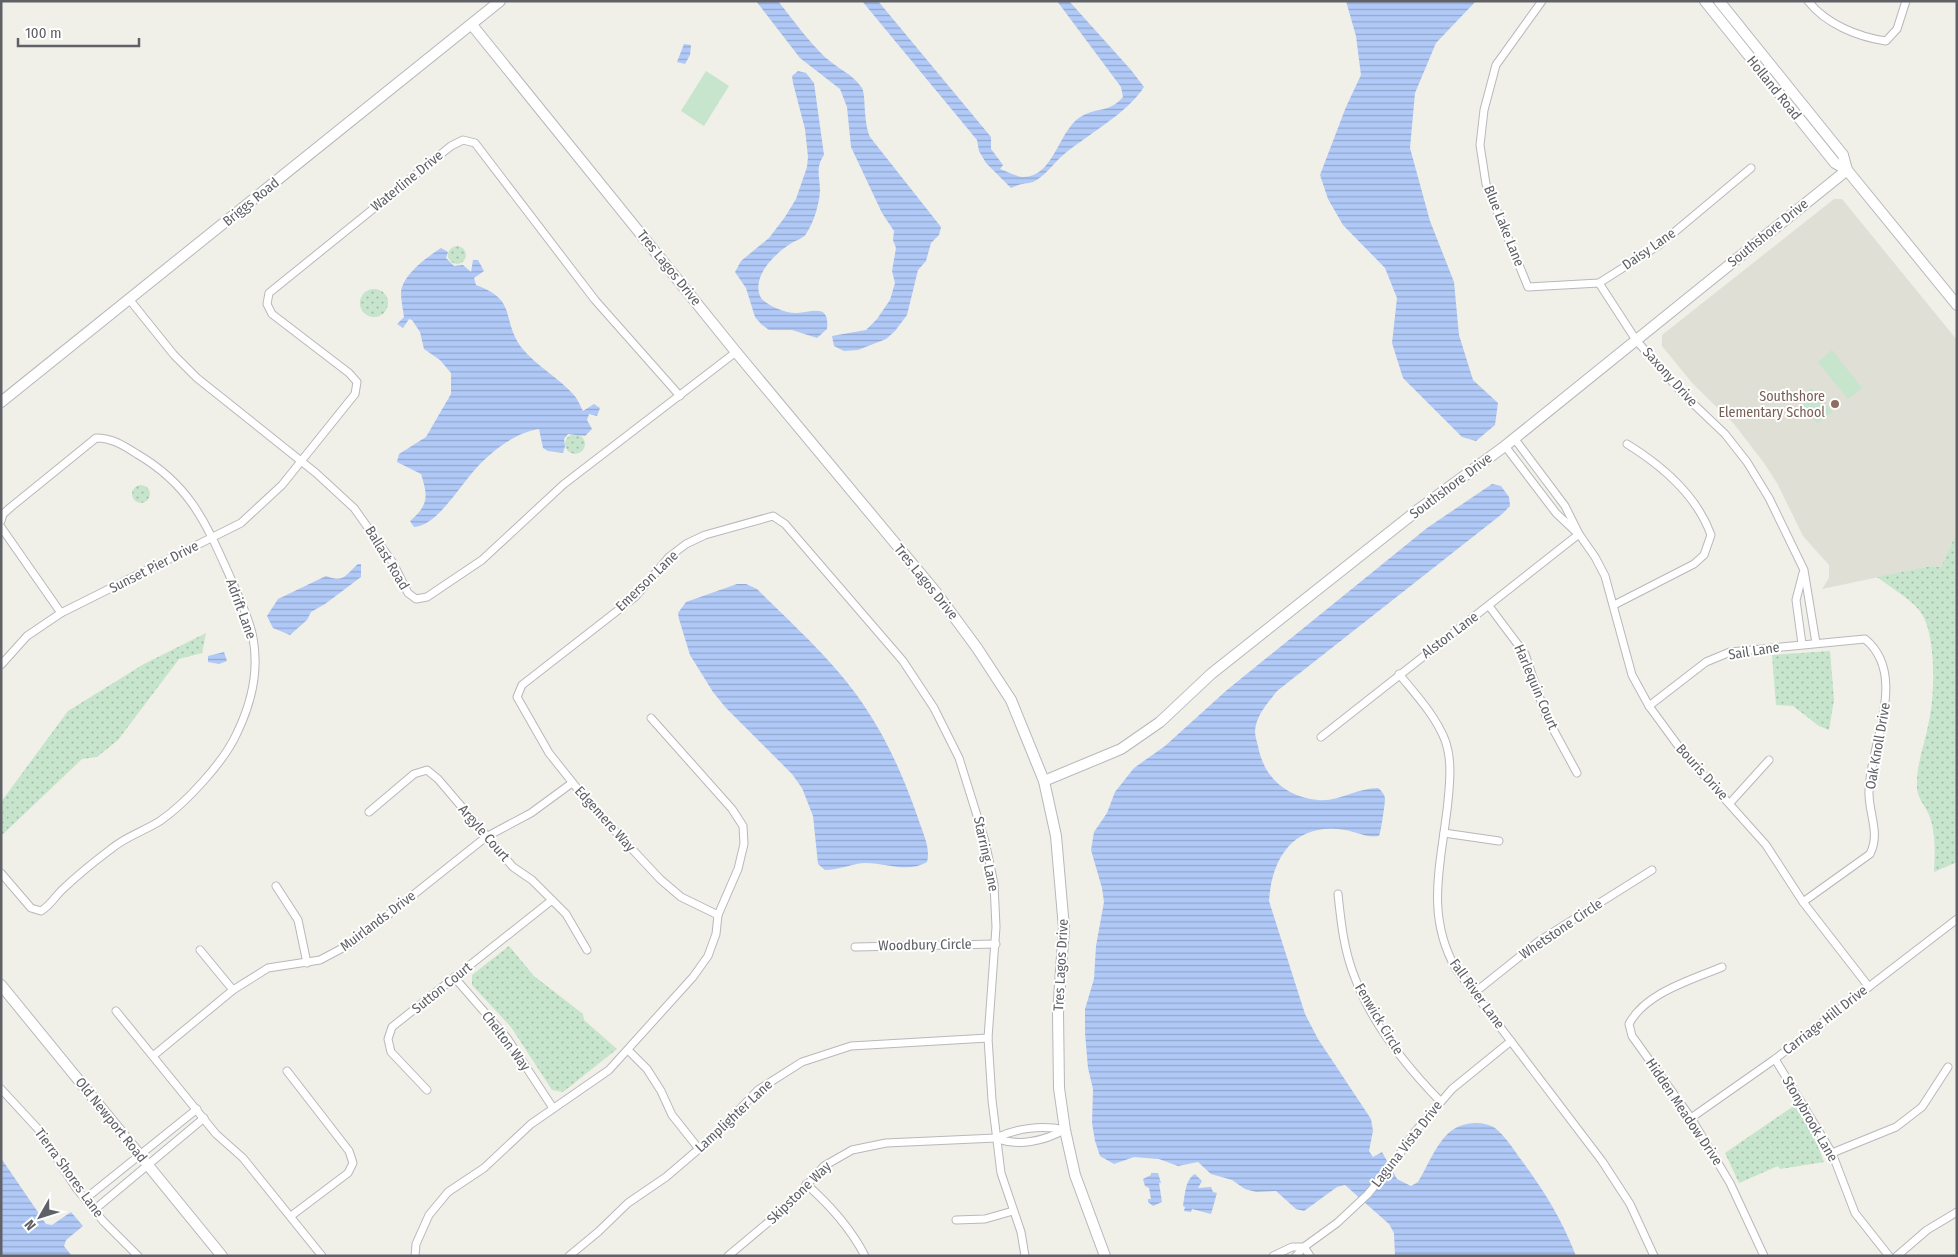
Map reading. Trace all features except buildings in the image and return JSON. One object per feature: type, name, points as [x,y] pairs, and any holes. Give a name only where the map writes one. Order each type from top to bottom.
[{"type":"street","name":"Briggs Road","points":[[1,402],[472,26],[500,1]]},
{"type":"street","name":"Blue Lake Lane","points":[[1528,287],[1486,184],[1480,144],[1484,110],[1496,66],[1542,1]]},
{"type":"street","name":"Holland Road","points":[[1705,1],[1834,163],[1847,170],[1957,305]]},
{"type":"street","name":"Holland Road","points":[[1719,1],[1843,155],[1847,170]]},
{"type":"street","points":[[1808,1],[1830,20],[1849,31],[1871,39],[1886,40],[1897,29],[1906,1]]},
{"type":"street","name":"Tres Lagos Drive","points":[[472,26],[736,352],[935,591],[1012,700],[1044,781],[1056,836],[1064,904],[1063,960],[1057,1039],[1059,1088],[1065,1130],[1084,1203],[1105,1256]]},
{"type":"street","name":"Waterline Drive","points":[[301,461],[355,394],[357,382],[349,373],[272,314],[267,304],[269,293],[451,146],[463,140],[475,143],[595,300],[680,396]]},
{"type":"street","name":"Daisy Lane","points":[[1528,287],[1599,283],[1659,245],[1751,168]]},
{"type":"street","name":"Southshore Drive","points":[[1044,781],[1121,749],[1160,722],[1219,668],[1419,509],[1505,446],[1847,170]]},
{"type":"street","name":"Saxony Drive","points":[[1599,283],[1636,340],[1683,394],[1725,434],[1747,462],[1769,498],[1804,570],[1816,643]]},
{"type":"street","name":"Ballast Road","points":[[129,299],[174,355],[197,378],[301,461],[354,508],[384,549],[408,593],[416,599],[427,597],[482,560],[564,484],[736,352]]},
{"type":"street","name":"Adrift Lane","points":[[1,522],[3,514],[96,438],[109,438],[146,459],[168,475],[186,492],[212,538],[253,636],[254,677],[250,697],[237,734],[220,759],[190,795],[160,820],[113,847],[62,890],[49,906],[41,912],[27,904],[1,873]]},
{"type":"street","name":"Bouris Drive","points":[[1514,438],[1558,496],[1605,576],[1632,676],[1649,706],[1682,751],[1766,845],[1803,902],[1869,986]]},
{"type":"street","points":[[1614,606],[1694,564],[1704,555],[1711,535],[1699,512],[1676,482],[1655,461],[1627,444]]},
{"type":"street","name":"Bouris Drive","points":[[1505,446],[1549,504],[1579,534]]},
{"type":"street","name":"Sunset Pier Drive","points":[[1,665],[27,636],[61,613],[241,523],[261,506],[301,461]]},
{"type":"street","points":[[1549,504],[1558,496]]},
{"type":"street","name":"Emerson Lane","points":[[517,697],[522,685],[635,597],[669,557],[686,544],[705,535],[773,516]]},
{"type":"street","name":"Starring Lane","points":[[773,516],[785,524],[903,661],[934,708],[959,758],[985,841],[994,884],[996,944],[988,1038],[996,1138],[1001,1173],[1021,1232],[1025,1256]]},
{"type":"street","points":[[1,527],[61,613]]},
{"type":"street","name":"Alston Lane","points":[[1321,737],[1579,534]]},
{"type":"street","points":[[1802,644],[1796,600],[1804,570]]},
{"type":"street","name":"Harlequin Court","points":[[1489,606],[1525,654],[1546,716],[1577,773]]},
{"type":"street","points":[[1797,613],[1811,612]]},
{"type":"street","name":"Sail Lane","points":[[1649,706],[1706,662],[1730,652],[1865,639],[1873,646]]},
{"type":"street","name":"Oak Knoll Drive","points":[[1803,902],[1870,854],[1876,842],[1870,786],[1871,769],[1887,696],[1880,658],[1873,646]]},
{"type":"street","name":"Fall River Lane","points":[[1399,674],[1436,721],[1445,741],[1450,781],[1437,887],[1436,916],[1441,938],[1448,955],[1474,993],[1602,1161],[1630,1204],[1654,1256]]},
{"type":"street","name":"Edgemere Way","points":[[517,697],[549,753],[572,783],[660,879],[681,897],[718,915]]},
{"type":"street","points":[[415,1256],[416,1244],[429,1215],[448,1192],[484,1168],[531,1124],[609,1070],[693,977],[708,956],[716,934],[718,915],[738,869],[744,844],[743,826],[732,809],[651,718]]},
{"type":"street","points":[[1730,803],[1769,760]]},
{"type":"street","name":"Argyle Court","points":[[369,812],[414,774],[427,770],[438,779],[513,867],[532,880],[566,914],[587,950]]},
{"type":"street","name":"Muirlands Drive","points":[[153,1056],[233,990],[268,968],[320,960],[354,942],[486,837],[531,813],[572,783]]},
{"type":"street","points":[[1444,833],[1499,841]]},
{"type":"street","name":"Whetstone Circle","points":[[1474,993],[1539,941],[1652,870]]},
{"type":"street","points":[[276,886],[298,920],[307,963]]},
{"type":"street","name":"Fenwick Circle","points":[[1338,894],[1347,953],[1364,999],[1410,1069],[1440,1101]]},
{"type":"street","name":"Sutton Court","points":[[427,1090],[391,1052],[388,1039],[392,1028],[552,900]]},
{"type":"street","name":"Carriage Hill Drive","points":[[1691,1118],[1775,1060],[1957,920]]},
{"type":"street","name":"Woodbury Circle","points":[[855,947],[996,944]]},
{"type":"street","points":[[200,950],[233,990]]},
{"type":"street","name":"Hidden Meadow Drive","points":[[1722,967],[1664,992],[1635,1013],[1629,1024],[1632,1036],[1691,1118],[1730,1183],[1764,1256]]},
{"type":"street","name":"Chelton Way","points":[[454,977],[507,1038],[553,1108]]},
{"type":"street","name":"Old Newport Road","points":[[2,988],[222,1256]]},
{"type":"street","points":[[116,1011],[216,1134],[243,1158],[322,1256]]},
{"type":"street","name":"Lamplighter Lane","points":[[569,1256],[598,1232],[628,1203],[666,1177],[699,1149],[758,1090],[779,1075],[827,1052],[851,1046],[988,1038]]},
{"type":"street","name":"Laguna Vista Drive","points":[[1296,1256],[1304,1247],[1355,1207],[1394,1162],[1440,1101],[1472,1071],[1511,1041]]},
{"type":"street","points":[[628,1050],[646,1070],[661,1091],[672,1115],[699,1149]]},
{"type":"street","name":"Stonybrook Lane","points":[[1775,1060],[1832,1153],[1855,1213],[1889,1256]]},
{"type":"street","points":[[1832,1153],[1896,1127],[1922,1107],[1948,1067]]},
{"type":"street","points":[[287,1071],[350,1151],[352,1163],[348,1172],[291,1216]]},
{"type":"street","name":"Tierra Shores Lane","points":[[1,1089],[38,1129],[94,1210],[138,1256]]},
{"type":"street","points":[[85,1199],[197,1109]]},
{"type":"street","points":[[94,1210],[204,1118]]},
{"type":"street","name":"Skipstone Way","points":[[728,1256],[786,1208],[824,1166],[837,1157],[866,1146],[886,1143],[996,1138],[1009,1132],[1048,1126],[1065,1130]]},
{"type":"street","name":"Skipstone Way","points":[[996,1138],[1010,1144],[1050,1138],[1065,1130]]},
{"type":"street","points":[[166,1134],[174,1144]]},
{"type":"street","points":[[112,1176],[121,1188]]},
{"type":"street","points":[[806,1184],[845,1223],[865,1256]]},
{"type":"street","points":[[956,1220],[985,1219],[1013,1211]]},
{"type":"street","points":[[1896,1256],[1927,1230],[1957,1212]]},
{"type":"street","name":"Laguna Vista Drive","points":[[1273,1256],[1292,1247],[1304,1247]]},
{"type":"street","points":[[1304,1247],[1310,1256]]},
{"type":"shaded area","name":"Southshore Elementary School","points":[[1834,199],[1842,199],[1957,340],[1957,532],[1941,567],[1931,566],[1822,589],[1829,578],[1829,565],[1803,536],[1777,483],[1764,463],[1734,424],[1693,384],[1662,346],[1662,335]]},
{"type":"green space","points":[[706,71],[729,86],[704,126],[681,111]]},
{"type":"green space","points":[[457,246],[463,249],[466,255],[463,261],[457,264],[451,261],[448,255],[451,249]]},
{"type":"green space","points":[[374,289],[384,293],[388,303],[384,313],[374,317],[364,313],[360,303],[364,293]]},
{"type":"green space","points":[[1832,350],[1862,388],[1848,399],[1818,362]]},
{"type":"green space","points":[[1812,388],[1832,412],[1817,423],[1798,399]]},
{"type":"green space","points":[[571,434],[579,434],[585,440],[585,448],[579,454],[571,454],[565,448],[565,440]]},
{"type":"green space","points":[[137,485],[145,485],[150,490],[148,501],[137,503],[132,498],[132,490]]},
{"type":"green space","points":[[1957,532],[1957,862],[1934,872],[1933,829],[1929,815],[1917,792],[1918,771],[1931,710],[1933,680],[1932,647],[1925,620],[1919,610],[1904,596],[1877,577],[1931,566],[1941,567]]},
{"type":"green space","points":[[206,633],[202,653],[179,659],[118,740],[97,757],[82,759],[1,836],[1,802],[68,711],[144,664]]},
{"type":"green space","points":[[1830,651],[1834,700],[1829,730],[1819,726],[1793,706],[1776,705],[1772,655]]},
{"type":"green space","points":[[509,946],[534,976],[583,1014],[584,1020],[617,1049],[563,1092],[552,1090],[511,1027],[472,985],[472,975]]},
{"type":"green space","points":[[1795,1105],[1816,1141],[1824,1162],[1780,1169],[1778,1166],[1739,1183],[1725,1153]]},
{"type":"water","points":[[756,1],[778,1],[819,51],[858,83],[863,91],[866,124],[870,137],[941,227],[939,235],[931,243],[926,261],[918,270],[907,315],[895,331],[886,339],[858,350],[844,351],[834,346],[832,336],[866,330],[877,319],[890,300],[895,283],[892,271],[896,248],[893,240],[894,231],[882,213],[851,147],[847,107],[840,89],[800,58]]},
{"type":"water","points":[[862,1],[878,1],[991,137],[991,149],[1003,165],[1000,169],[1016,176],[1033,175],[1042,170],[1074,122],[1088,113],[1108,108],[1123,97],[1121,87],[1057,1],[1069,1],[1144,87],[1137,97],[1117,115],[1062,156],[1041,177],[1033,182],[1011,188],[986,163],[979,151],[977,140]]},
{"type":"water","points":[[1346,1],[1476,1],[1436,43],[1415,93],[1410,148],[1430,221],[1454,282],[1459,335],[1473,380],[1498,403],[1495,425],[1476,441],[1462,437],[1403,378],[1392,343],[1397,298],[1385,268],[1343,225],[1328,199],[1320,175],[1346,107],[1361,75],[1356,36]]},
{"type":"water","points":[[684,44],[691,45],[690,55],[685,64],[677,62]]},
{"type":"water","points":[[798,71],[806,73],[814,83],[824,155],[819,168],[819,202],[814,219],[806,234],[784,248],[772,259],[762,273],[758,288],[762,299],[771,306],[793,313],[823,312],[826,315],[827,329],[817,338],[792,330],[769,330],[761,324],[755,317],[746,288],[735,272],[741,261],[769,238],[785,217],[796,199],[807,167],[808,157],[805,129],[792,76]]},
{"type":"water","points":[[441,248],[448,252],[446,258],[454,266],[463,265],[471,272],[473,260],[478,260],[484,271],[474,278],[476,285],[498,297],[507,311],[511,328],[521,347],[533,360],[576,397],[583,411],[594,404],[600,408],[597,416],[589,414],[587,420],[592,429],[585,436],[568,434],[564,439],[563,453],[548,451],[543,448],[539,429],[529,431],[502,445],[478,466],[438,514],[422,525],[414,527],[410,521],[424,505],[426,494],[421,474],[397,462],[399,454],[426,437],[451,394],[451,373],[440,360],[424,349],[420,332],[412,320],[409,319],[403,328],[397,324],[404,317],[402,286],[410,273],[422,261]]},
{"type":"water","points":[[1492,484],[1501,486],[1509,497],[1510,506],[1277,691],[1260,714],[1255,731],[1265,768],[1278,784],[1296,795],[1326,800],[1378,788],[1385,798],[1379,836],[1328,829],[1312,831],[1300,837],[1289,846],[1275,870],[1269,901],[1305,1014],[1318,1039],[1371,1119],[1373,1131],[1369,1151],[1373,1157],[1382,1152],[1397,1179],[1411,1186],[1418,1182],[1437,1148],[1451,1131],[1473,1123],[1490,1125],[1502,1134],[1544,1193],[1565,1229],[1576,1256],[1395,1256],[1394,1233],[1389,1224],[1345,1185],[1337,1187],[1304,1211],[1296,1209],[1276,1191],[1256,1192],[1245,1189],[1232,1180],[1211,1174],[1198,1162],[1178,1166],[1159,1159],[1134,1157],[1114,1164],[1100,1156],[1092,1123],[1093,1089],[1088,1068],[1085,1009],[1094,979],[1096,946],[1104,902],[1091,850],[1094,832],[1107,813],[1115,792],[1134,768],[1165,746],[1227,690],[1427,528]]},
{"type":"water","points":[[358,564],[361,564],[361,577],[311,612],[307,620],[290,635],[273,628],[267,616],[278,599],[326,576],[337,579],[344,577]]},
{"type":"water","points":[[737,584],[746,584],[757,589],[799,630],[840,673],[872,717],[907,788],[926,840],[927,862],[912,867],[864,863],[825,870],[818,864],[813,816],[802,788],[792,774],[726,708],[713,692],[690,655],[679,619],[678,613],[686,602]]},
{"type":"water","points":[[224,652],[227,661],[219,664],[208,662],[208,656]]},
{"type":"water","points":[[1,1158],[46,1224],[52,1225],[71,1212],[83,1226],[66,1240],[64,1246],[72,1256],[1,1256]]},
{"type":"water","points":[[1151,1173],[1158,1173],[1161,1183],[1159,1183],[1162,1202],[1153,1206],[1148,1202],[1148,1199],[1151,1199],[1149,1188],[1145,1186],[1143,1179],[1151,1175]]},
{"type":"water","points":[[1195,1174],[1202,1181],[1198,1188],[1211,1187],[1213,1192],[1217,1193],[1211,1214],[1192,1209],[1191,1212],[1184,1211],[1186,1188],[1189,1180]]},
{"type":"place","name":"Southshore Elementary School","points":[[1835,404]]}]
